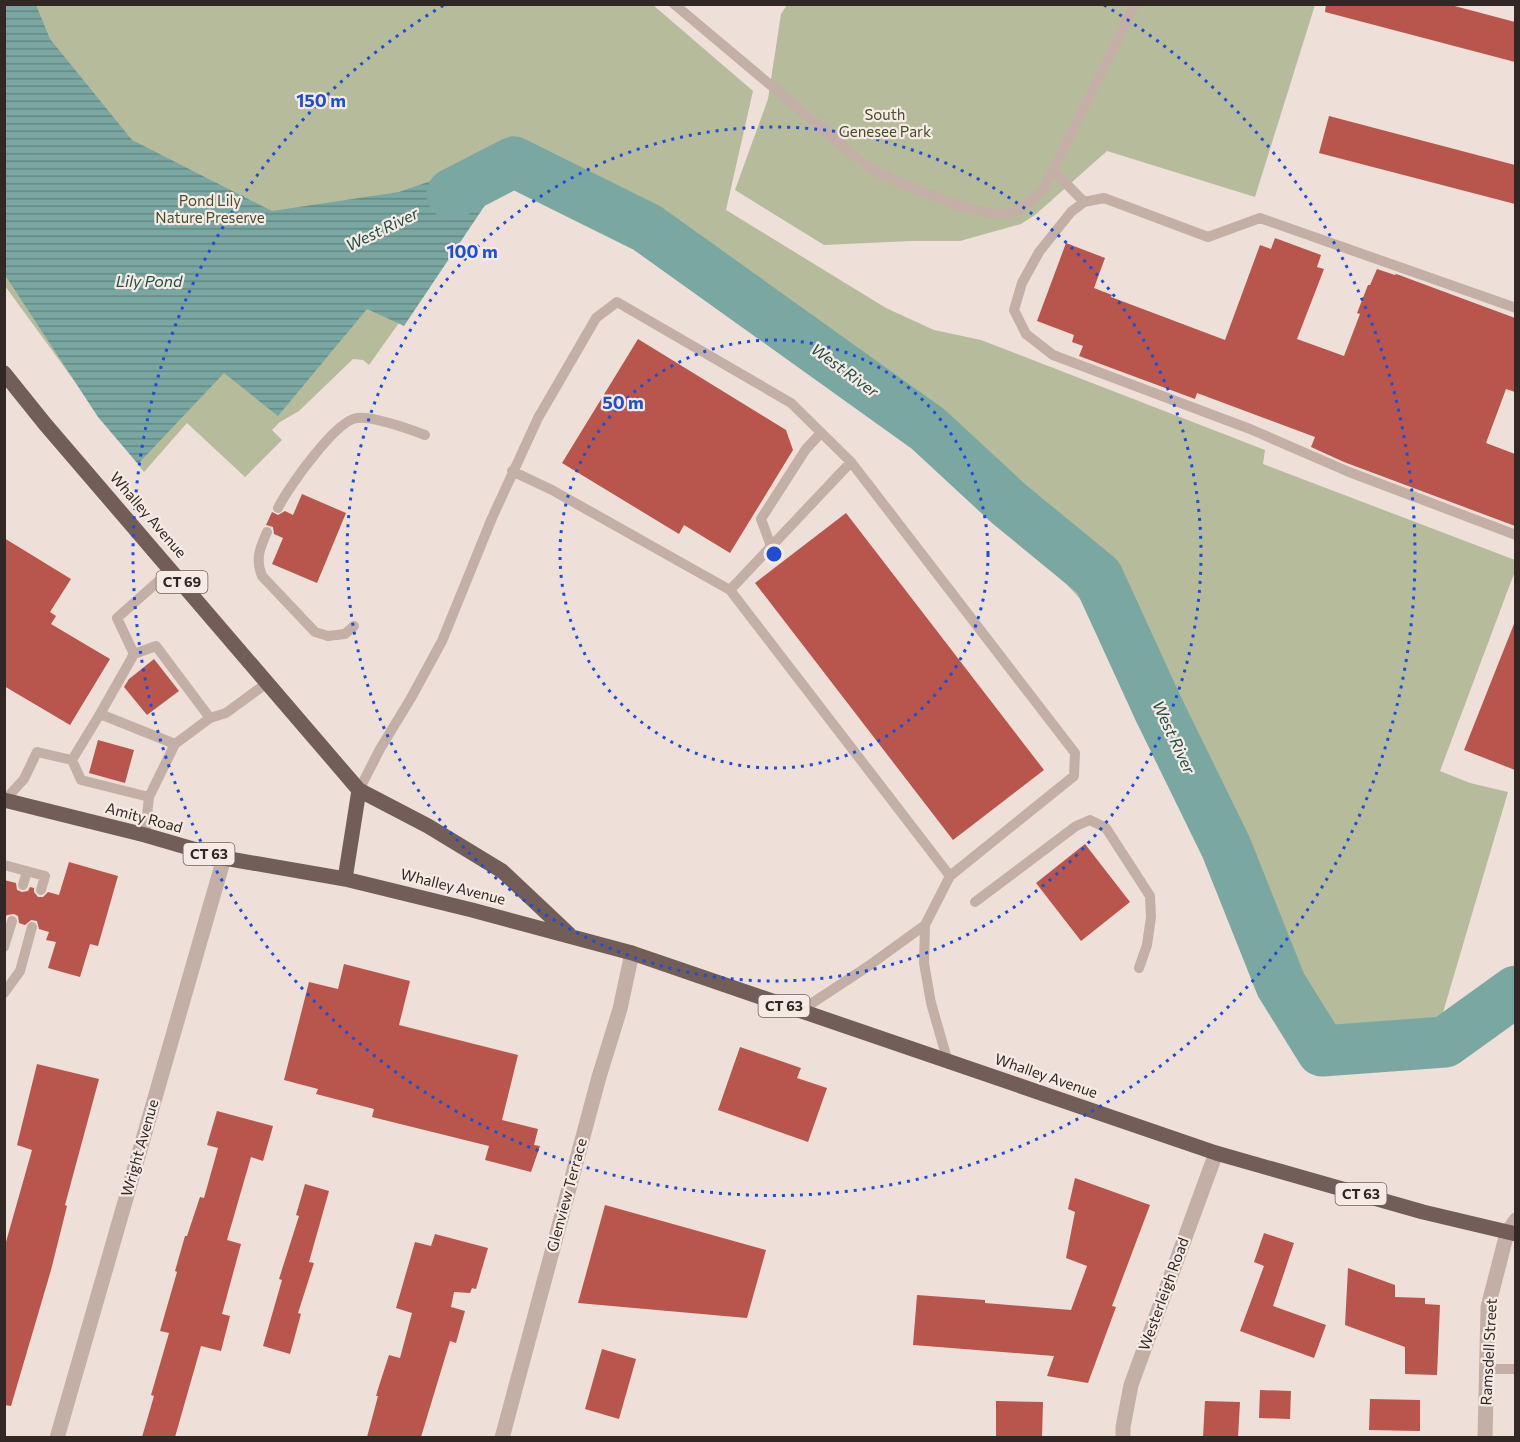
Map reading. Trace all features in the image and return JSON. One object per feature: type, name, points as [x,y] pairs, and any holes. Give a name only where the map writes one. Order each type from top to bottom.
[{"type":"main road","name":"Whalley Avenue","points":[[4,373],[45,424],[360,790],[428,826],[502,871],[570,936]]},
{"type":"main road","points":[[345,879],[360,790]]},
{"type":"main road","name":"Amity Road","points":[[5,800],[145,835],[224,858],[345,879]]},
{"type":"main road","name":"Whalley Avenue","points":[[345,879],[632,953],[1216,1153],[1423,1212],[1513,1229]]},
{"type":"street","name":"Wright Avenue","points":[[57,1437],[224,858]]},
{"type":"street","name":"Glenview Terrace","points":[[502,1437],[599,1077],[620,1009],[632,953]]},
{"type":"street","name":"Westerleigh Road","points":[[1122,1437],[1131,1384],[1216,1153]]},
{"type":"street","name":"Ramsdell Street","points":[[1485,1437],[1488,1307],[1513,1229]]},
{"type":"lane","points":[[674,4],[868,167],[893,180],[980,211],[1005,214],[1024,207],[1043,190],[1135,4]]},
{"type":"lane","points":[[1053,170],[1084,202]]},
{"type":"lane","points":[[1515,308],[1260,218],[1208,237],[1104,198],[1084,202],[1071,212],[1039,252],[1022,283],[1014,310],[1026,334],[1053,355],[1240,425],[1349,472],[1515,536]]},
{"type":"lane","points":[[360,790],[380,749],[442,641],[512,471],[538,418],[596,318],[617,302],[791,403],[851,462],[1075,753],[1074,776],[950,876],[925,925],[924,963],[931,1003],[948,1062]]},
{"type":"lane","points":[[278,508],[285,494],[329,437],[348,421],[358,418],[366,419],[425,435]]},
{"type":"lane","points":[[771,546],[761,519],[806,449],[821,433]]},
{"type":"lane","points":[[730,590],[851,462]]},
{"type":"lane","points":[[512,471],[552,490],[730,590],[950,876]]},
{"type":"lane","points":[[267,532],[259,549],[257,564],[262,576],[315,632],[328,636],[345,634],[354,626]]},
{"type":"lane","points":[[134,654],[117,618],[171,570]]},
{"type":"lane","points":[[72,760],[134,654],[156,646],[210,718]]},
{"type":"lane","points":[[145,835],[149,796],[175,744],[210,718],[226,713],[267,683]]},
{"type":"lane","points":[[100,714],[175,744]]},
{"type":"lane","points":[[5,800],[24,779],[37,752],[72,760]]},
{"type":"lane","points":[[72,760],[81,780],[149,796]]},
{"type":"lane","points":[[975,902],[1076,825],[1090,820],[1106,828],[1150,896],[1151,917],[1147,945],[1139,968]]},
{"type":"lane","points":[[5,865],[45,876],[41,890]]},
{"type":"lane","points":[[23,885],[27,871]]},
{"type":"lane","points":[[4,947],[12,921]]},
{"type":"lane","points":[[800,1011],[867,968],[925,925]]},
{"type":"lane","points":[[4,993],[20,971],[32,927]]},
{"type":"lane","points":[[1486,1369],[1515,1369]]},
{"type":"green space","name":"Pond Lily Nature Preserve","points":[[4,5],[653,5],[753,91],[726,210],[886,308],[934,330],[981,340],[1265,450],[1263,464],[1515,560],[1515,571],[1440,771],[1470,783],[1508,792],[1434,1043],[1378,1048],[1349,1039],[1300,1012],[1272,974],[1204,835],[1081,600],[957,465],[782,335],[708,290],[568,177],[525,146],[369,365],[363,360],[353,359],[299,411],[280,422],[272,430],[282,440],[245,477],[187,423],[144,472],[5,286]]},
{"type":"green space","name":"South Genesee Park","points":[[787,5],[1315,5],[1255,197],[1107,151],[1035,215],[1021,224],[960,241],[824,245],[735,190],[768,99],[781,14]]},
{"type":"water","name":"Lily Pond","points":[[4,5],[36,5],[50,39],[132,140],[272,211],[399,192],[526,148],[514,162],[404,326],[367,309],[278,416],[224,373],[138,464],[98,417],[5,275]]},
{"type":"building","points":[[1326,4],[1447,4],[1515,22],[1515,62],[1325,12]]},
{"type":"building","points":[[1329,116],[1515,165],[1515,204],[1319,153]]},
{"type":"building","points":[[1275,238],[1321,255],[1317,267],[1324,269],[1297,339],[1344,356],[1360,314],[1357,313],[1377,269],[1515,318],[1515,392],[1506,389],[1486,443],[1515,454],[1515,526],[1344,462],[1311,447],[1315,437],[1197,393],[1195,399],[1079,356],[1083,346],[1072,342],[1074,335],[1037,321],[1066,243],[1105,258],[1094,288],[1112,295],[1111,297],[1225,340],[1260,245],[1271,249]]},
{"type":"building","points":[[638,339],[786,430],[793,450],[730,553],[684,525],[679,534],[562,463]]},
{"type":"building","points":[[302,494],[346,513],[317,583],[272,564],[283,538],[274,534],[273,527],[266,525],[272,512],[278,515],[285,511],[293,515]]},
{"type":"building","points":[[846,513],[1044,770],[953,840],[755,583]]},
{"type":"building","points":[[4,538],[71,579],[50,612],[56,616],[51,624],[110,659],[70,725],[4,686]]},
{"type":"building","points":[[1515,624],[1515,770],[1464,750]]},
{"type":"building","points":[[154,659],[179,691],[147,715],[124,687],[129,679]]},
{"type":"building","points":[[98,740],[134,750],[125,783],[89,773]]},
{"type":"building","points":[[1085,844],[1130,902],[1081,941],[1036,883]]},
{"type":"building","points":[[69,862],[118,876],[98,946],[90,944],[80,977],[48,968],[56,942],[46,940],[49,932],[39,929],[37,921],[31,920],[25,925],[19,923],[18,916],[14,914],[7,915],[4,919],[4,880],[16,883],[17,890],[22,892],[28,891],[30,887],[34,888],[38,897],[43,897],[48,892],[59,895]]},
{"type":"building","points":[[344,964],[410,981],[399,1025],[518,1055],[502,1120],[538,1129],[534,1145],[540,1146],[531,1172],[485,1160],[489,1146],[372,1117],[374,1109],[316,1094],[318,1089],[284,1080],[309,982],[338,989]]},
{"type":"building","points":[[740,1047],[801,1068],[797,1078],[827,1088],[808,1142],[718,1110]]},
{"type":"building","points":[[37,1064],[99,1079],[65,1205],[67,1206],[51,1270],[11,1406],[4,1405],[4,1249],[32,1150],[17,1145]]},
{"type":"building","points":[[217,1111],[273,1126],[263,1161],[251,1157],[227,1240],[241,1244],[222,1314],[230,1316],[221,1351],[201,1346],[175,1437],[142,1437],[154,1396],[151,1395],[169,1333],[160,1331],[177,1272],[175,1271],[200,1197],[204,1198],[218,1148],[207,1145]]},
{"type":"building","points":[[1075,1178],[1150,1205],[1112,1306],[1116,1307],[1088,1383],[1047,1376],[1054,1356],[913,1345],[917,1295],[1071,1310],[1087,1266],[1066,1258],[1075,1212],[1068,1209]]},
{"type":"building","points":[[305,1184],[329,1191],[309,1262],[314,1263],[298,1313],[301,1314],[290,1354],[263,1346],[282,1280],[279,1279],[299,1216],[296,1215]]},
{"type":"building","points":[[605,1205],[766,1250],[747,1318],[578,1303]]},
{"type":"building","points":[[1264,1233],[1294,1243],[1273,1306],[1326,1325],[1314,1358],[1240,1331],[1264,1266],[1254,1262]]},
{"type":"building","points":[[435,1234],[488,1248],[476,1289],[472,1288],[470,1293],[454,1292],[451,1307],[465,1311],[456,1343],[450,1341],[421,1437],[367,1437],[378,1396],[376,1396],[389,1355],[400,1358],[412,1313],[396,1308],[415,1242],[431,1246]]},
{"type":"building","points":[[1348,1268],[1395,1285],[1395,1297],[1425,1298],[1425,1304],[1440,1305],[1437,1375],[1405,1374],[1405,1347],[1345,1325]]},
{"type":"building","points":[[602,1349],[636,1359],[619,1419],[585,1409]]},
{"type":"building","points":[[1260,1390],[1291,1391],[1290,1419],[1259,1418]]},
{"type":"building","points":[[1370,1399],[1420,1400],[1420,1431],[1369,1430]]},
{"type":"building","points":[[996,1401],[1043,1402],[1042,1437],[996,1437]]},
{"type":"building","points":[[1205,1401],[1240,1402],[1238,1437],[1203,1437]]},
{"type":"waterway","name":"West River","points":[[452,194],[514,162],[647,228],[928,429],[1009,504],[1098,577],[1158,708],[1226,847],[1281,985],[1322,1051],[1445,1042],[1516,991]]}]
